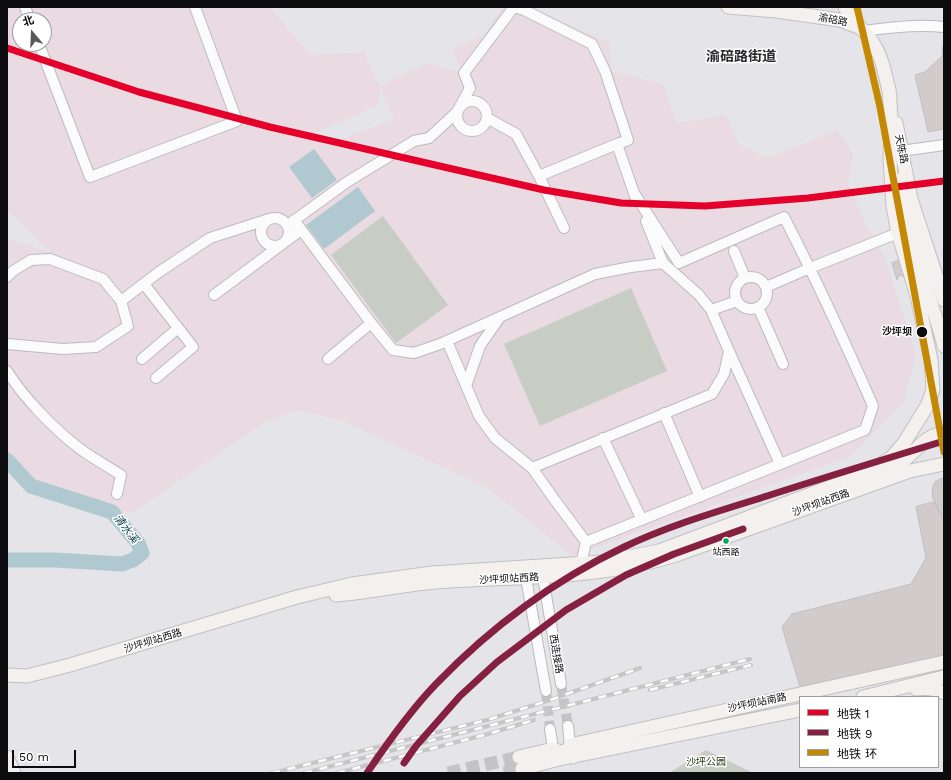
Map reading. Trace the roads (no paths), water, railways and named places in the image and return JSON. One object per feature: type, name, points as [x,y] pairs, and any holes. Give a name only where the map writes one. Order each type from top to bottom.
[{"type":"main road","name":"渝碚路","points":[[728,7],[776,11],[840,20],[856,26],[864,32]]},
{"type":"main road","name":"天陈路","points":[[845,7],[850,17],[874,43],[882,63],[911,200],[944,300]]},
{"type":"main road","points":[[864,474],[884,463],[901,447],[927,406],[933,390],[931,360],[918,296],[898,233],[892,199],[890,160],[891,118],[888,89]]},
{"type":"main road","points":[[888,89],[902,202],[908,229],[928,295],[941,331],[944,346]]},
{"type":"main road","points":[[864,474],[894,465],[914,453],[932,436],[936,434],[944,435]]},
{"type":"main road","points":[[910,471],[944,455]]},
{"type":"main road","name":"沙坪坝站西路","points":[[297,597],[352,594],[435,582],[543,577],[641,565],[660,560],[910,471],[944,464]]},
{"type":"main road","name":"沙坪坝站西路","points":[[7,675],[27,676],[70,665],[297,597],[352,584],[432,573],[602,562],[659,551],[864,474]]},
{"type":"main road","name":"沙坪坝站南路","points":[[802,696],[944,662]]},
{"type":"main road","points":[[7,684],[27,676]]},
{"type":"main road","points":[[868,696],[944,677]]},
{"type":"main road","points":[[871,696],[927,688],[939,690],[944,693]]},
{"type":"main road","name":"沙坪坝站南路","points":[[520,763],[799,697]]},
{"type":"main road","name":"沙坪坝站南路","points":[[563,753],[799,710]]},
{"type":"main road","points":[[7,757],[14,773]]},
{"type":"street","points":[[42,52],[90,177],[237,121],[195,7]]},
{"type":"street","points":[[269,219],[263,224],[261,229],[262,237],[268,244],[281,244],[289,234],[291,222],[347,182],[414,141],[429,138],[457,112],[462,104],[466,102],[476,102],[485,108],[487,118],[483,127],[474,132],[468,131],[464,130],[457,122],[457,112],[470,88],[464,73],[514,7],[524,10],[592,44],[605,71],[628,140],[539,176]]},
{"type":"street","points":[[864,32],[896,26],[926,25],[944,27]]},
{"type":"street","points":[[487,118],[516,134],[539,176],[564,228]]},
{"type":"street","points":[[617,144],[634,193],[663,263],[699,294],[712,310],[780,464]]},
{"type":"street","points":[[901,151],[944,145]]},
{"type":"street","points":[[586,542],[865,430],[873,406],[810,268],[784,217],[680,263],[634,193]]},
{"type":"street","points":[[121,301],[210,238],[269,219],[278,218],[291,222],[301,230],[393,350],[414,353],[446,341],[595,274],[663,263]]},
{"type":"street","points":[[214,295],[301,230]]},
{"type":"street","points":[[766,287],[898,233]]},
{"type":"street","points":[[734,251],[745,278]]},
{"type":"street","points":[[7,277],[13,271],[31,260],[50,259],[103,279],[121,301],[128,326],[96,347],[63,349],[7,344]]},
{"type":"street","points":[[745,278],[757,278],[766,287],[767,295],[764,302],[758,307],[750,309],[746,308],[737,300],[735,292],[738,283],[745,278]]},
{"type":"street","points":[[144,284],[193,347],[156,378]]},
{"type":"street","points":[[712,310],[737,300]]},
{"type":"street","points":[[758,307],[783,364]]},
{"type":"street","points":[[466,386],[480,346],[500,317]]},
{"type":"street","points":[[328,359],[371,323]]},
{"type":"street","points":[[142,360],[178,329]]},
{"type":"street","points":[[446,341],[480,416],[495,438],[532,468],[586,542],[581,564]]},
{"type":"street","points":[[532,468],[712,394],[724,374],[729,351]]},
{"type":"street","points":[[7,371],[20,391],[49,421],[79,448],[121,475],[117,494]]},
{"type":"street","points":[[664,413],[700,497]]},
{"type":"street","points":[[603,438],[642,520]]},
{"type":"street","name":"西连接路","points":[[543,577],[561,684]]},
{"type":"street","name":"西连接路","points":[[526,578],[546,691]]},
{"type":"street","points":[[563,753],[568,726]]},
{"type":"street","points":[[550,729],[563,753]]},
{"type":"water","points":[[314,149],[337,180],[312,198],[289,167]]},
{"type":"water","points":[[358,187],[375,211],[324,249],[306,225]]},
{"type":"waterway","name":"清水溪","points":[[7,460],[31,486],[112,512],[138,543],[142,553],[133,560],[122,564],[55,560],[7,560]]},
{"type":"tunnel","points":[[561,684],[568,726]]},
{"type":"tunnel","points":[[546,691],[550,729]]},
{"type":"tunnel","points":[[448,773],[519,757]]},
{"type":"tunnel","points":[[504,773],[522,769]]},
{"type":"railway","points":[[304,773],[750,659]]},
{"type":"railway","points":[[650,690],[751,665]]},
{"type":"railway","points":[[272,773],[487,720],[553,699],[640,668]]},
{"type":"railway","points":[[337,773],[488,734],[534,720]]},
{"type":"metro line","name":"环","points":[[857,7],[880,107],[944,452]]},
{"type":"metro line","name":"1","points":[[7,48],[139,92],[270,127],[544,190],[621,203],[705,206],[808,198],[944,181]]},
{"type":"metro line","name":"9","points":[[367,773],[408,716],[457,663],[524,607],[573,574],[624,547],[677,525],[944,441]]},
{"type":"metro line","name":"9","points":[[404,763],[416,746],[460,696],[497,662],[566,610],[626,575],[674,554],[743,529]]},
{"type":"place","name":"沙坪坝","points":[[922,332]]},
{"type":"place","name":"站西路","points":[[726,541]]},
{"type":"district","name":"渝碚路街道","points":[[741,57]]},
{"type":"park label","name":"沙坪公园","points":[[706,762]]}]
